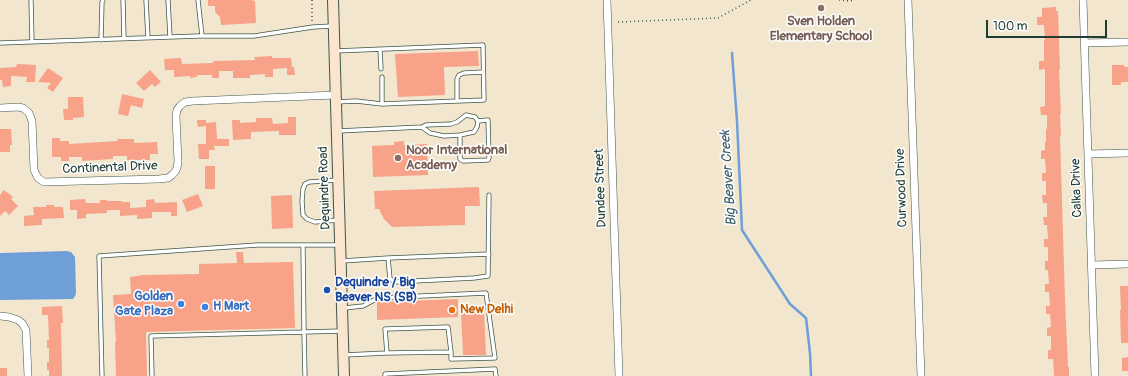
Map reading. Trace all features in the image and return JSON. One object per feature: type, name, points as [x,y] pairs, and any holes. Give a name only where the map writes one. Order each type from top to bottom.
[{"type":"main road","name":"Dequindre Road","points":[[333,0],[344,376]]},
{"type":"street","name":"Dundee Street","points":[[607,0],[619,376]]},
{"type":"street","name":"Curwood Drive","points":[[908,0],[921,376]]},
{"type":"street","name":"Calka Drive","points":[[1083,0],[1095,376]]},
{"type":"street","points":[[1085,43],[1128,42]]},
{"type":"street","name":"Continental Drive","points":[[0,108],[18,107],[29,113],[32,121],[34,170],[35,174],[40,180],[48,182],[159,179],[172,176],[177,168],[176,116],[180,106],[185,102],[193,100],[336,98]]},
{"type":"street","points":[[1088,154],[1128,153]]},
{"type":"street","points":[[1092,265],[1128,264]]},
{"type":"street","points":[[0,316],[18,320],[26,330],[28,376]]},
{"type":"lane","points":[[31,0],[32,42]]},
{"type":"lane","points":[[101,40],[103,0]]},
{"type":"lane","points":[[123,0],[124,39]]},
{"type":"lane","points":[[146,0],[148,38]]},
{"type":"lane","points":[[168,0],[170,37]]},
{"type":"lane","points":[[198,0],[202,36]]},
{"type":"lane","points":[[0,43],[202,36],[254,36],[312,27],[333,26]]},
{"type":"lane","points":[[334,51],[482,45],[484,100],[382,104],[356,102],[336,98]]},
{"type":"lane","points":[[380,49],[381,69]]},
{"type":"lane","points":[[457,101],[457,79],[459,75],[464,73],[483,72]]},
{"type":"lane","points":[[382,76],[382,104]]},
{"type":"lane","points":[[336,131],[422,127],[426,124],[451,124],[457,122],[466,115],[475,117],[478,121]]},
{"type":"lane","points":[[460,135],[460,159],[463,161],[488,160],[488,120],[478,121]]},
{"type":"lane","points":[[422,127],[430,133],[444,136],[460,135],[474,132],[478,121]]},
{"type":"lane","points":[[338,180],[309,182],[305,184],[302,202],[303,216],[307,219],[315,222],[339,220]]},
{"type":"lane","points":[[388,258],[390,279],[395,282],[488,276],[489,195]]},
{"type":"lane","points":[[102,376],[99,256],[257,245],[340,245]]},
{"type":"lane","points":[[303,246],[306,376]]},
{"type":"lane","points":[[340,261],[489,254]]},
{"type":"lane","points":[[342,308],[363,306],[378,298],[486,293],[495,358],[451,359],[448,327],[386,329],[387,353]]},
{"type":"lane","points":[[152,376],[151,336],[343,331]]},
{"type":"lane","points":[[343,355],[451,352]]},
{"type":"lane","points":[[385,376],[385,374],[495,369],[496,376]]},
{"type":"path","points":[[312,0],[312,21]]},
{"type":"path","points":[[618,22],[718,18],[751,0]]},
{"type":"path","points":[[839,0],[854,0]]},
{"type":"water","points":[[71,252],[75,257],[76,293],[73,299],[0,300],[0,253]]},
{"type":"building","points":[[208,0],[255,1],[256,23],[221,25],[220,17],[215,12],[215,6],[208,6]]},
{"type":"building","points":[[1056,7],[1056,11],[1058,11],[1061,114],[1060,136],[1069,376],[1054,376],[1053,359],[1048,359],[1048,350],[1051,350],[1051,336],[1047,336],[1047,328],[1051,327],[1050,314],[1046,314],[1046,306],[1050,306],[1049,292],[1045,292],[1045,284],[1049,284],[1048,270],[1045,270],[1045,261],[1048,261],[1048,247],[1044,247],[1044,239],[1048,239],[1047,225],[1044,225],[1043,217],[1047,217],[1047,203],[1043,203],[1042,195],[1046,195],[1046,181],[1042,181],[1042,173],[1046,173],[1045,159],[1041,159],[1041,151],[1045,150],[1047,115],[1041,115],[1040,107],[1045,106],[1045,69],[1039,70],[1039,61],[1044,61],[1045,40],[1044,25],[1037,25],[1037,17],[1042,17],[1042,8]]},
{"type":"building","points":[[478,51],[479,66],[444,67],[445,95],[398,97],[395,54]]},
{"type":"building","points":[[272,56],[272,58],[291,58],[295,75],[287,75],[287,68],[273,69],[273,77],[265,77],[265,74],[250,75],[250,78],[233,78],[233,71],[219,71],[219,78],[212,78],[212,75],[197,75],[197,77],[190,78],[190,76],[174,77],[174,70],[165,70],[164,59],[181,58],[182,64],[213,63],[213,61],[255,60],[254,57]]},
{"type":"building","points":[[17,64],[36,65],[35,82],[26,82],[27,77],[11,76],[11,86],[3,87],[2,80],[0,80],[0,68],[16,67]]},
{"type":"building","points":[[1112,65],[1124,65],[1125,67],[1128,67],[1128,82],[1121,82],[1121,85],[1112,85]]},
{"type":"building","points":[[48,68],[63,78],[53,92],[47,88],[51,83],[38,82]]},
{"type":"building","points":[[150,70],[161,82],[155,87],[152,84],[144,91],[136,83]]},
{"type":"building","points":[[122,94],[144,99],[142,108],[131,105],[128,116],[118,114]]},
{"type":"building","points":[[68,97],[83,97],[84,117],[73,118],[73,120],[64,120],[63,109],[68,109]]},
{"type":"building","points":[[288,117],[296,117],[296,135],[279,135],[279,131],[251,132],[251,139],[233,140],[232,120],[240,120],[240,123],[256,122],[256,118],[272,118],[273,124],[288,123]]},
{"type":"building","points":[[197,120],[206,120],[206,123],[216,122],[217,139],[229,139],[229,146],[214,146],[215,150],[209,150],[209,159],[199,159],[198,144],[206,144],[206,126],[198,127]]},
{"type":"building","points":[[0,129],[11,129],[12,145],[10,145],[10,152],[0,152]]},
{"type":"building","points":[[52,138],[60,138],[60,141],[69,141],[69,144],[118,141],[117,139],[134,139],[134,143],[157,142],[158,154],[150,154],[150,160],[127,160],[127,156],[113,156],[113,159],[82,161],[82,157],[69,157],[69,161],[61,161],[61,157],[52,157]]},
{"type":"building","points":[[404,141],[404,145],[427,144],[428,175],[373,177],[372,146],[394,145],[394,142]]},
{"type":"building","points":[[205,166],[215,166],[215,189],[205,189]]},
{"type":"building","points":[[479,187],[480,206],[465,206],[465,225],[392,227],[384,219],[379,209],[375,209],[374,191]]},
{"type":"building","points":[[4,190],[13,197],[11,199],[18,206],[9,215],[5,211],[0,216],[0,195]]},
{"type":"building","points":[[198,194],[203,206],[187,212],[182,200]]},
{"type":"building","points":[[292,195],[293,228],[272,229],[271,196]]},
{"type":"building","points":[[85,199],[86,203],[100,203],[100,200],[130,202],[130,208],[146,207],[146,200],[154,199],[155,203],[177,202],[177,216],[171,216],[171,212],[152,212],[152,218],[137,219],[137,215],[120,216],[120,210],[107,210],[107,213],[86,214],[86,218],[77,219],[77,210],[70,210],[70,200]]},
{"type":"building","points":[[46,205],[63,207],[64,218],[42,219],[42,225],[24,226],[24,216],[34,215],[33,207],[46,207]]},
{"type":"building","points":[[236,252],[243,252],[244,263],[293,262],[295,328],[146,332],[147,376],[116,376],[116,342],[113,295],[131,294],[130,277],[143,275],[199,274],[199,264],[237,263]]},
{"type":"building","points":[[1120,286],[1128,286],[1128,343],[1121,343]]},
{"type":"building","points":[[458,299],[458,317],[377,320],[377,302]]},
{"type":"building","points":[[62,306],[62,376],[49,376],[49,370],[47,370],[47,362],[49,362],[49,348],[47,348],[47,340],[49,340],[48,315],[42,315],[42,307]]},
{"type":"building","points":[[461,313],[484,313],[486,355],[463,355]]},
{"type":"building","points":[[1128,357],[1128,371],[1122,371],[1122,358]]},
{"type":"building","points":[[0,368],[7,368],[7,376],[0,376]]},
{"type":"waterway","name":"Big Beaver Creek","points":[[732,53],[742,230],[790,304],[806,318],[811,376]]},
{"type":"place","name":"Sven Holden Elementary School","points":[[821,8]]},
{"type":"place","name":"Noor International Academy","points":[[398,158]]},
{"type":"place","name":"Dequindre / Big Beaver NS (SB)","points":[[327,290]]},
{"type":"place","name":"Golden Gate Plaza","points":[[181,304]]},
{"type":"place","name":"H Mart","points":[[205,307]]},
{"type":"place","name":"New Delhi","points":[[452,310]]}]
